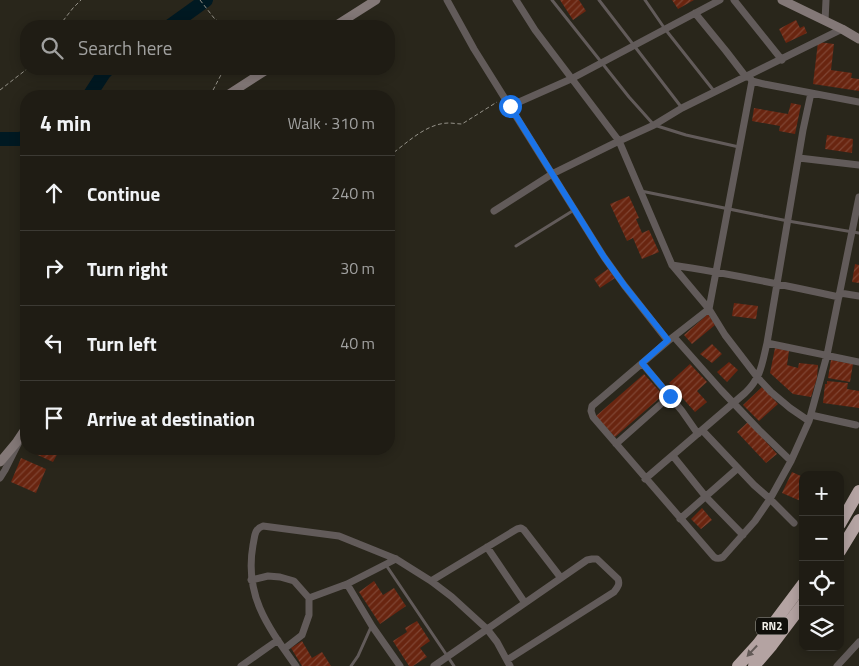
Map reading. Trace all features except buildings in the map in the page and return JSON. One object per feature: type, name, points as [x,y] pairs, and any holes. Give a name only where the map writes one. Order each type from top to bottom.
[{"type":"highway","points":[[844,517],[859,491]]},
{"type":"highway","points":[[844,544],[859,520]]},
{"type":"highway","name":"RN2","points":[[738,666],[758,644],[799,589]]},
{"type":"highway","name":"RN2","points":[[754,666],[801,606]]},
{"type":"street","points":[[344,20],[376,0]]},
{"type":"street","points":[[447,0],[474,49],[574,210],[624,285],[671,339],[791,460]]},
{"type":"street","points":[[516,0],[535,30],[619,141],[672,265],[709,309],[725,335],[758,378],[790,408],[810,418],[856,425]]},
{"type":"street","points":[[510,106],[571,79],[720,0]]},
{"type":"street","points":[[734,0],[782,60]]},
{"type":"street","points":[[782,0],[859,39]]},
{"type":"street","points":[[825,21],[826,0]]},
{"type":"street","points":[[695,13],[749,78],[764,84],[859,102]]},
{"type":"street","points":[[494,210],[552,174],[654,125],[682,108],[749,78],[842,29]]},
{"type":"street","points":[[235,90],[259,75]]},
{"type":"street","points":[[749,78],[740,147],[709,309],[592,406],[591,411],[593,418],[717,559],[723,557],[743,535],[770,499],[791,460],[810,418],[827,355],[839,295],[855,232],[859,197]]},
{"type":"street","points":[[646,479],[752,386],[758,378],[767,343],[811,93]]},
{"type":"street","points":[[799,158],[859,165]]},
{"type":"street","points":[[672,265],[716,271],[839,295],[859,296]]},
{"type":"street","points":[[767,343],[859,362]]},
{"type":"street","points":[[642,363],[700,432],[794,523]]},
{"type":"street","points":[[616,444],[670,396]]},
{"type":"street","points":[[0,462],[20,437]]},
{"type":"street","points":[[0,478],[20,439]]},
{"type":"street","points":[[673,456],[706,497],[743,535]]},
{"type":"street","points":[[680,519],[738,468]]},
{"type":"street","points":[[296,666],[261,612],[254,594],[251,580],[252,548],[256,531],[263,526],[339,536],[396,559],[431,580],[452,596],[486,629],[497,642],[508,663],[614,592],[618,586],[618,579],[597,559],[587,560],[486,629],[434,666]]},
{"type":"street","points":[[431,580],[521,528],[561,578]]},
{"type":"street","points":[[486,547],[525,603]]},
{"type":"street","points":[[309,598],[347,584],[396,559]]},
{"type":"street","points":[[251,580],[268,576],[294,581],[309,598],[309,615],[302,635],[284,649]]},
{"type":"street","points":[[347,584],[372,626],[400,666]]},
{"type":"street","points":[[245,665],[278,640]]},
{"type":"street","points":[[837,666],[858,645]]},
{"type":"lane","points":[[552,0],[628,97],[654,125],[686,135],[740,147]]},
{"type":"lane","points":[[599,0],[682,108]]},
{"type":"lane","points":[[644,0],[716,92]]},
{"type":"lane","points":[[640,191],[788,221],[855,232]]},
{"type":"lane","points":[[516,246],[574,210]]},
{"type":"lane","points":[[386,565],[454,666]]},
{"type":"lane","points":[[351,666],[358,656],[372,626]]},
{"type":"path","points":[[64,20],[81,0]]},
{"type":"path","points":[[200,0],[216,20]]},
{"type":"path","points":[[0,90],[20,74]]},
{"type":"path","points":[[213,90],[221,75]]},
{"type":"path","points":[[395,152],[430,128],[450,123],[462,124],[504,97]]},
{"type":"waterway","points":[[178,20],[206,0]]},
{"type":"waterway","points":[[93,90],[103,75]]},
{"type":"waterway","points":[[0,139],[20,139]]},
{"type":"route","points":[[510,106],[604,257],[668,340],[642,363],[670,396]]}]
